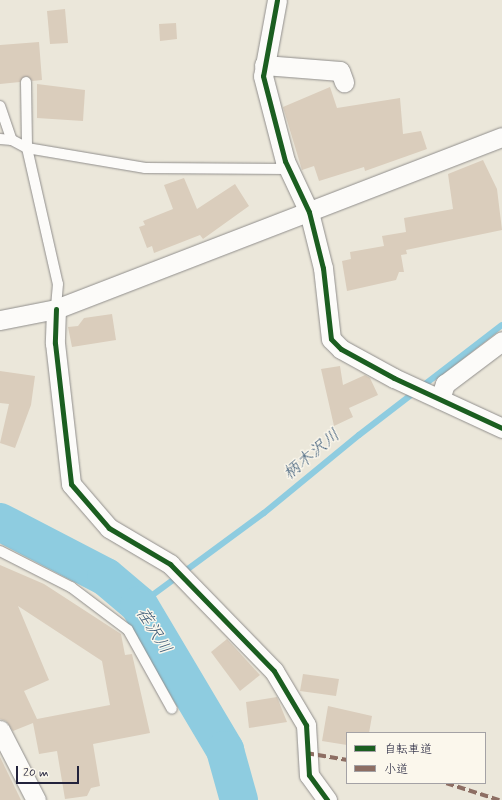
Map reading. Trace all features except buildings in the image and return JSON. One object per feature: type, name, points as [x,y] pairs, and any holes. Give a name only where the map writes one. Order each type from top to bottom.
[{"type":"street","points":[[277,0],[263,76],[269,108],[288,169],[310,212],[323,268],[331,339],[341,349],[404,383],[502,428]]},
{"type":"street","points":[[264,65],[340,71],[344,82]]},
{"type":"street","points":[[0,320],[56,309],[502,137]]},
{"type":"street","points":[[56,309],[55,343],[71,484],[109,528],[170,564],[274,671],[300,710],[306,725],[309,775],[327,800]]},
{"type":"street","points":[[436,398],[445,384],[502,341]]},
{"type":"street","points":[[0,730],[36,800]]},
{"type":"lane","points":[[26,82],[27,148],[58,284],[56,309]]},
{"type":"lane","points":[[0,106],[12,140]]},
{"type":"lane","points":[[0,139],[12,140],[27,148],[145,168],[288,169]]},
{"type":"lane","points":[[0,551],[71,587],[128,630],[172,709]]},
{"type":"waterway","name":"柄木沢川","points":[[139,605],[264,513],[359,435],[502,325]]},
{"type":"waterway","name":"荏沢川","points":[[0,522],[106,577],[139,605],[225,750],[239,800]]},
{"type":"marked path","points":[[306,753],[346,760]]},
{"type":"marked path","points":[[449,784],[499,800]]},
{"type":"cycle path","points":[[277,0],[263,76],[285,161],[309,212],[323,268],[331,339],[341,349],[394,378],[502,428]]},
{"type":"cycle path","points":[[56,309],[55,343],[71,484],[109,528],[170,564],[274,671],[306,725],[309,775],[327,800]]}]
